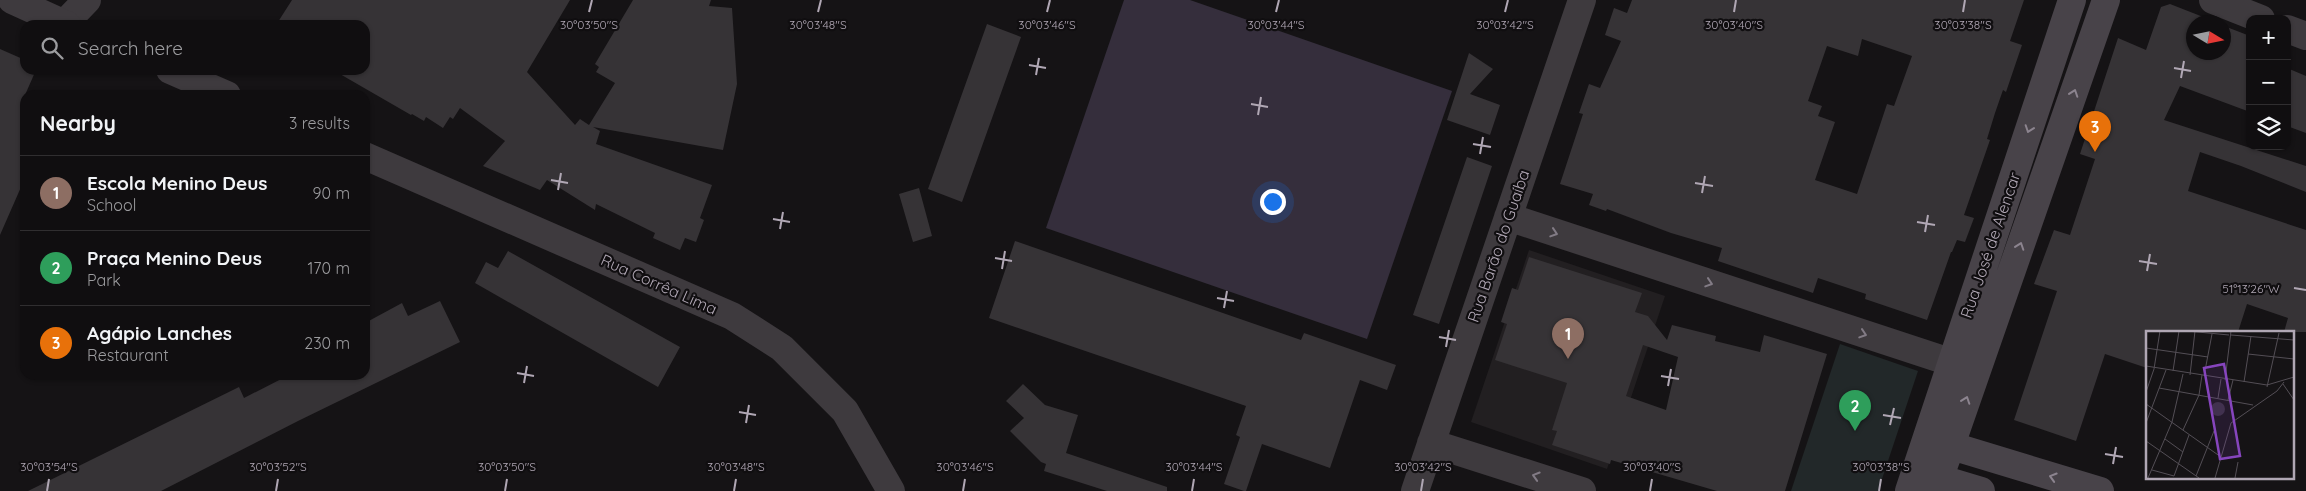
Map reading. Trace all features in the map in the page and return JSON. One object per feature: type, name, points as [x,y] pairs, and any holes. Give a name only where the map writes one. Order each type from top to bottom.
[{"type":"main road","name":"Rua José de Alencar","points":[[1938,442],[1950,362],[2072,0]]},
{"type":"main road","name":"Rua José de Alencar","points":[[1924,483],[2106,0]]},
{"type":"main road","points":[[1938,442],[2100,491]]},
{"type":"main road","points":[[1924,483],[1981,491]]},
{"type":"street","points":[[12,0],[56,20]]},
{"type":"street","points":[[69,20],[87,0]]},
{"type":"street","name":"Rua Barão do Guaíba","points":[[1414,491],[1582,0]]},
{"type":"street","points":[[2212,0],[2251,15]]},
{"type":"street","points":[[2291,30],[2306,36]]},
{"type":"street","points":[[181,75],[216,90]]},
{"type":"street","name":"Rua Corrêa Lima","points":[[370,158],[732,316],[782,348],[845,411],[891,491]]},
{"type":"street","points":[[1508,218],[1950,362]]},
{"type":"street","points":[[1431,443],[1582,491]]},
{"type":"shaded area","points":[[1124,0],[1190,0],[1452,91],[1367,339],[1046,228]]},
{"type":"shaded area","points":[[1529,250],[1665,296],[1607,469],[1471,422]]},
{"type":"shaded area","points":[[1840,344],[1918,371],[1878,491],[1791,491]]},
{"type":"building","points":[[292,0],[570,0],[527,72],[575,125],[580,119],[589,125],[615,83],[596,72],[599,67],[595,64],[633,0],[711,0],[709,6],[732,8],[737,84],[723,150],[593,127],[600,131],[596,144],[712,185],[700,218],[704,220],[696,242],[685,238],[680,250],[653,238],[655,233],[596,204],[595,210],[547,180],[540,190],[483,166],[505,141],[460,108],[453,119],[450,117],[443,128],[426,117],[424,121],[411,115],[342,75],[370,75],[370,20],[279,20]]},
{"type":"building","points":[[1632,0],[2024,0],[2010,41],[2022,45],[2006,92],[2003,90],[1995,113],[1987,139],[1990,140],[1964,215],[1974,218],[1965,242],[1957,240],[1951,252],[1927,320],[1865,299],[1866,294],[1818,278],[1813,293],[1718,261],[1722,248],[1671,233],[1607,209],[1606,211],[1589,205],[1593,194],[1560,184],[1583,114],[1579,113],[1589,84],[1600,88],[1621,41],[1605,35],[1614,8],[1627,13]],"holes":[[[1862,39],[1912,56],[1894,106],[1887,104],[1857,194],[1815,180],[1835,122],[1818,116],[1822,106],[1808,101],[1827,46],[1858,56]]]},
{"type":"building","points":[[2170,4],[2198,15],[2186,15],[2186,60],[2231,60],[2231,29],[2246,34],[2246,111],[2180,86],[2164,120],[2246,147],[2246,150],[2257,150],[2306,166],[2306,192],[2200,152],[2188,191],[2306,230],[2306,332],[2284,331],[2288,318],[2247,304],[2238,331],[2146,331],[2146,368],[2105,354],[2076,441],[2014,420],[2057,291],[2034,284],[2054,230],[2070,235],[2095,159],[2080,154],[2118,38],[2146,50],[2161,7]]},
{"type":"building","points":[[987,24],[1021,37],[962,202],[928,189]]},
{"type":"building","points":[[0,49],[20,58],[20,75],[34,75],[27,90],[20,90],[20,189],[0,235]]},
{"type":"building","points":[[1469,53],[1493,69],[1470,94],[1500,105],[1490,135],[1447,120]]},
{"type":"building","points":[[2291,70],[2306,76],[2306,133],[2291,127]]},
{"type":"building","points":[[1467,157],[1492,166],[1439,324],[1413,315]]},
{"type":"building","points":[[919,188],[932,236],[913,242],[899,194]]},
{"type":"building","points":[[1015,241],[1301,340],[1304,333],[1396,365],[1387,390],[1360,380],[1330,468],[1262,444],[1246,491],[1224,484],[1240,437],[1236,435],[1246,406],[989,318]]},
{"type":"building","points":[[508,251],[680,347],[658,387],[475,283],[486,262],[498,268]]},
{"type":"building","points":[[1529,257],[1642,293],[1635,312],[1648,316],[1667,340],[1672,325],[1716,336],[1715,341],[1760,352],[1764,335],[1827,354],[1785,491],[1717,491],[1611,460],[1610,464],[1552,445],[1557,431],[1552,430],[1567,383],[1495,360],[1507,324],[1501,322],[1512,288],[1518,290]],"holes":[[[1643,345],[1678,357],[1666,410],[1626,396]]]},
{"type":"building","points":[[440,301],[460,342],[298,421],[161,491],[28,491],[239,387],[244,398],[279,380],[370,380],[370,320],[402,303],[408,316]]},
{"type":"building","points":[[1023,384],[1045,405],[1078,415],[1066,453],[1167,487],[1167,491],[1107,491],[1044,471],[1046,464],[1041,462],[1010,431],[1024,418],[1006,401]]},
{"type":"place","name":"Agápio Lanches","points":[[2095,152]]},
{"type":"place","name":"Escola Menino Deus","points":[[1568,359]]},
{"type":"place","name":"Praça Menino Deus","points":[[1855,431]]}]
